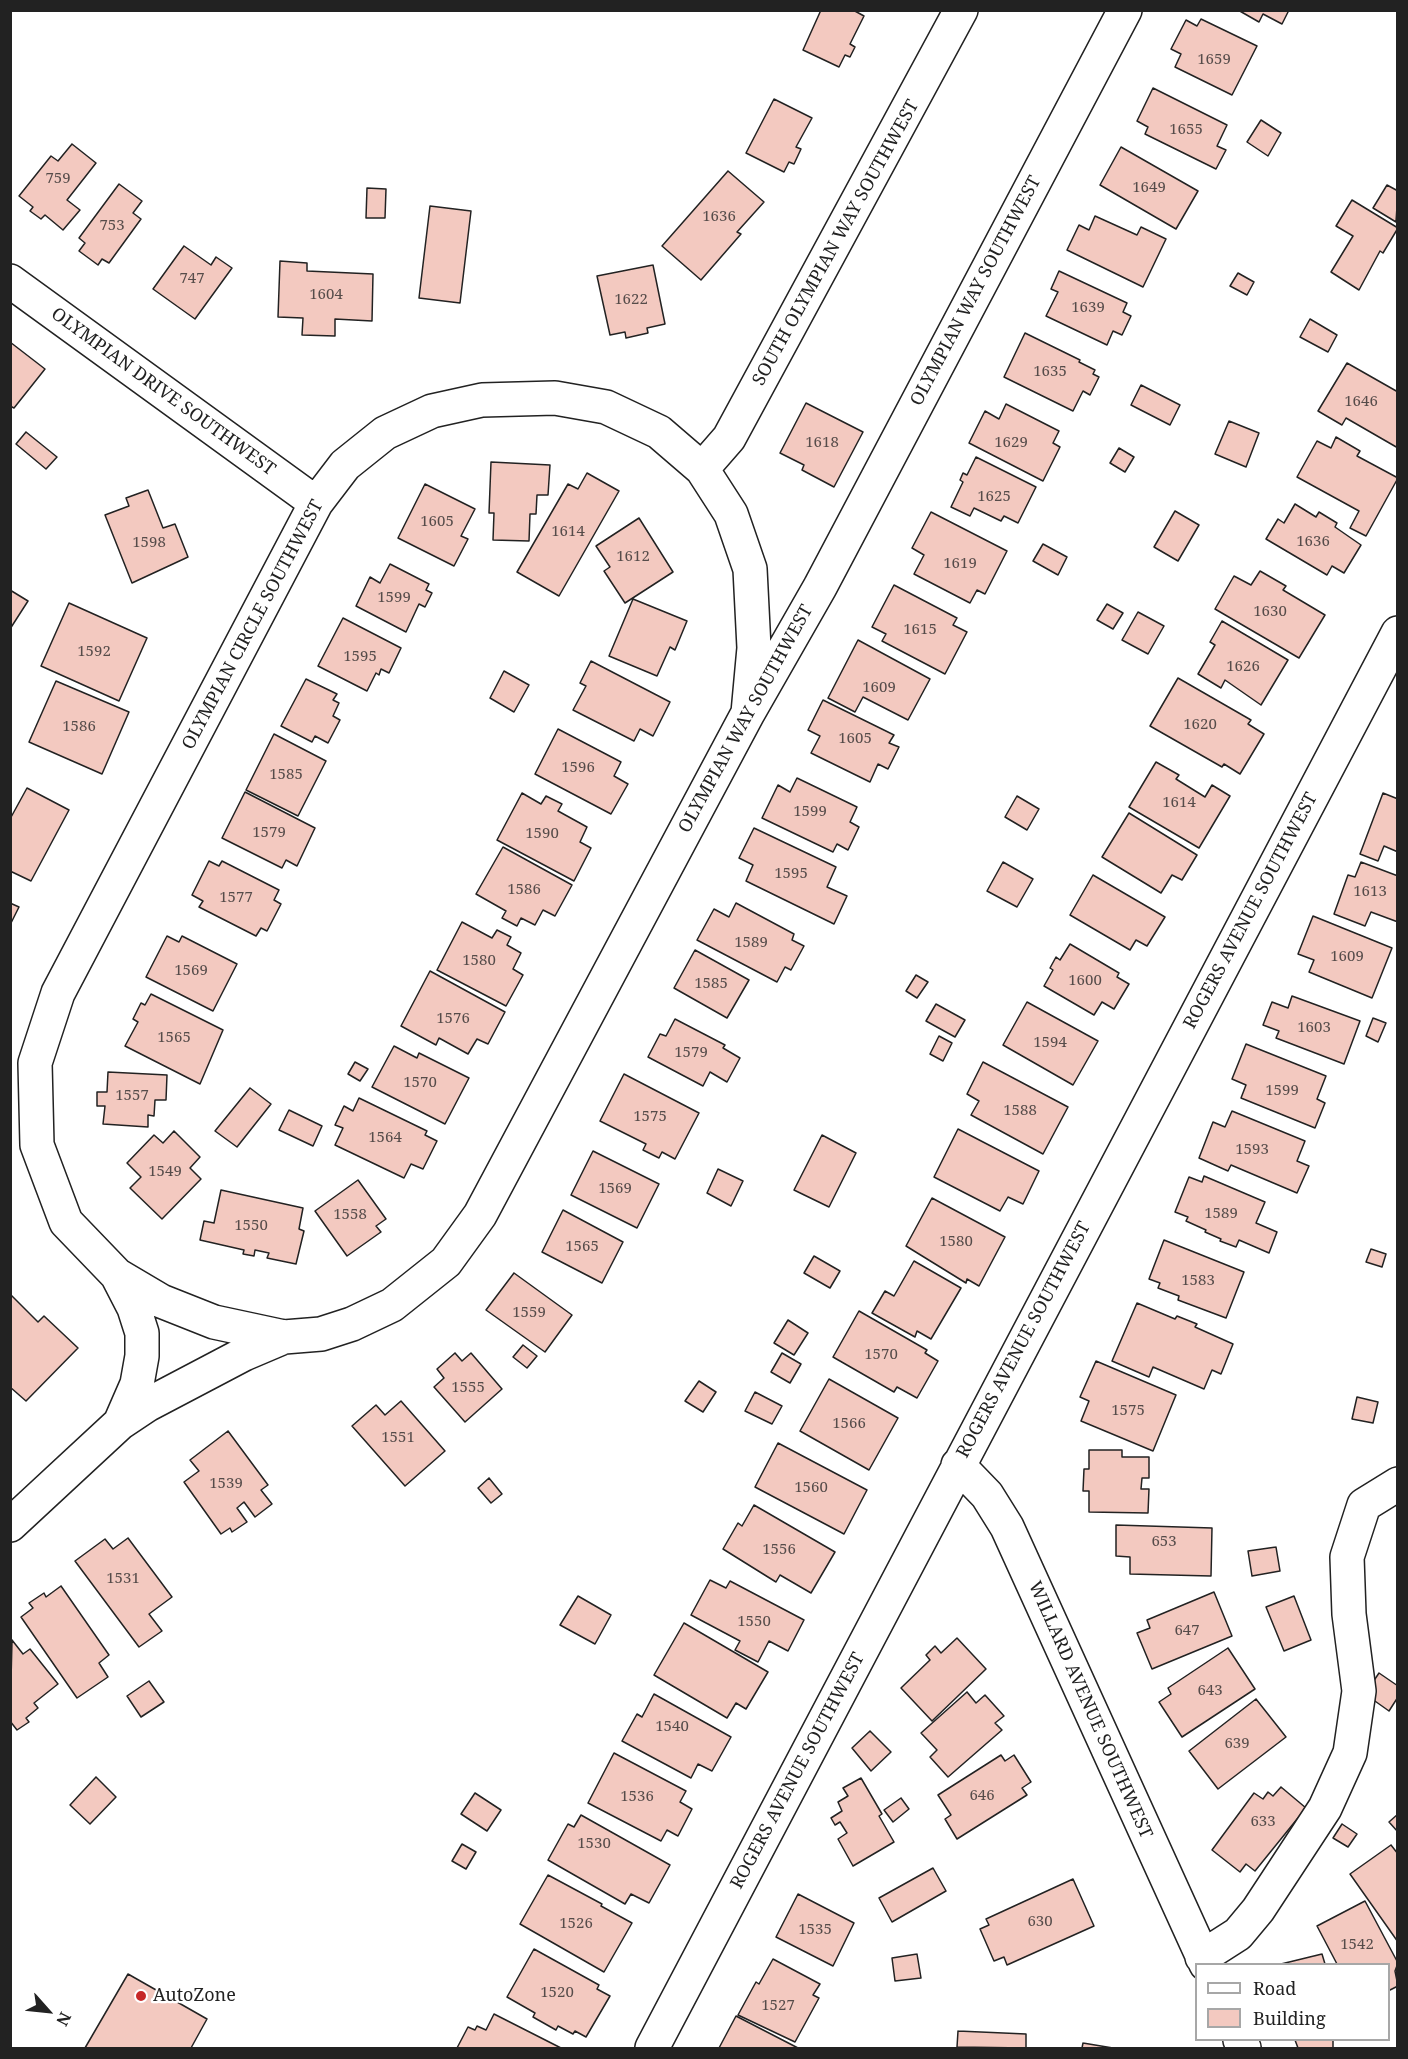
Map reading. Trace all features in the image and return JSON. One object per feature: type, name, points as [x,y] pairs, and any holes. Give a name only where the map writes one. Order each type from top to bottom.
[{"type":"street","name":"SOUTH OLYMPIAN WAY SOUTHWEST","points":[[702,469],[729,438],[961,10]]},
{"type":"street","name":"OLYMPIAN WAY SOUTHWEST","points":[[214,1322],[284,1337],[321,1334],[352,1324],[392,1305],[446,1262],[480,1215],[748,713],[820,587],[1125,10]]},
{"type":"street","name":"OLYMPIAN DRIVE SOUTHWEST","points":[[10,281],[316,503]]},
{"type":"street","name":"OLYMPIAN CIRCLE SOUTHWEST","points":[[214,1322],[161,1301],[117,1275],[66,1222],[37,1145],[35,1063],[58,993],[316,503],[345,465],[385,433],[432,411],[482,400],[555,398],[606,407],[659,432],[702,469],[731,514],[750,569],[754,648],[748,713]]},
{"type":"street","name":"ROGERS AVENUE SOUTHWEST","points":[[652,2049],[958,1465],[1389,670],[1398,633]]},
{"type":"street","name":"OLYMPIAN WAY SOUTHWEST","points":[[117,1275],[134,1308],[142,1333],[142,1356],[137,1384],[120,1424]]},
{"type":"street","name":"OLYMPIAN WAY SOUTHWEST","points":[[10,1525],[120,1424],[182,1385],[284,1337]]},
{"type":"street","name":"WILLARD AVENUE SOUTHWEST","points":[[958,1465],[987,1495],[1006,1527],[1204,1961]]},
{"type":"street","points":[[1204,1961],[1238,1934],[1258,1910],[1325,1809],[1350,1753],[1359,1691],[1349,1614],[1347,1557],[1364,1505],[1398,1484]]},
{"type":"building","points":[[821,10],[853,10],[864,16],[850,44],[855,47],[850,57],[845,55],[839,67],[803,50]]},
{"type":"building","points":[[1238,10],[1289,10],[1282,24],[1263,14],[1259,22]]},
{"type":"building","points":[[1201,19],[1257,46],[1232,95],[1175,67],[1181,54],[1171,49],[1186,20],[1197,26]]},
{"type":"building","points":[[1153,88],[1227,125],[1217,146],[1226,150],[1216,169],[1145,134],[1148,127],[1137,121]]},
{"type":"building","points":[[774,99],[812,118],[796,147],[801,149],[794,164],[789,162],[784,172],[746,153]]},
{"type":"building","points":[[1261,120],[1281,133],[1268,156],[1247,142]]},
{"type":"building","points":[[72,144],[96,163],[67,200],[80,210],[63,230],[45,215],[41,219],[30,211],[33,207],[19,196],[51,156],[58,161]]},
{"type":"building","points":[[1121,147],[1198,191],[1176,229],[1100,185]]},
{"type":"building","points":[[728,171],[764,202],[737,232],[741,234],[701,280],[662,246]]},
{"type":"building","points":[[119,184],[142,201],[133,213],[141,219],[109,263],[102,259],[98,265],[79,251],[85,243],[79,238]]},
{"type":"building","points":[[1387,185],[1398,191],[1396,222],[1373,208]]},
{"type":"building","points":[[367,188],[386,189],[385,218],[366,218]]},
{"type":"building","points":[[1352,200],[1398,228],[1383,253],[1380,251],[1359,290],[1331,272],[1353,236],[1336,226]]},
{"type":"building","points":[[430,206],[471,211],[460,303],[419,298]]},
{"type":"building","points":[[1095,216],[1137,235],[1141,227],[1166,239],[1143,287],[1067,250],[1079,225],[1089,230]]},
{"type":"building","points":[[184,246],[211,265],[216,257],[232,268],[195,319],[153,289]]},
{"type":"building","points":[[280,261],[307,263],[307,271],[373,274],[372,321],[335,319],[335,336],[302,335],[303,318],[278,317]]},
{"type":"building","points":[[653,265],[665,324],[647,328],[648,333],[626,338],[625,332],[610,335],[597,276]]},
{"type":"building","points":[[1059,271],[1127,303],[1123,312],[1131,316],[1122,335],[1113,331],[1107,345],[1046,316],[1058,292],[1051,289]]},
{"type":"building","points":[[1238,273],[1254,282],[1247,295],[1230,286]]},
{"type":"building","points":[[1310,319],[1337,335],[1328,352],[1300,337]]},
{"type":"building","points":[[1025,333],[1080,360],[1079,362],[1095,370],[1093,374],[1099,377],[1090,395],[1083,391],[1073,411],[1004,377]]},
{"type":"building","points":[[10,342],[45,369],[14,408],[10,406]]},
{"type":"building","points":[[1347,363],[1398,392],[1398,448],[1346,418],[1342,425],[1318,411]]},
{"type":"building","points":[[1141,385],[1180,405],[1170,425],[1131,405]]},
{"type":"building","points":[[806,403],[863,432],[834,487],[802,470],[804,465],[780,453]]},
{"type":"building","points":[[1006,404],[1059,431],[1053,443],[1060,447],[1043,481],[969,443],[985,411],[999,419]]},
{"type":"building","points":[[1229,421],[1259,433],[1246,467],[1215,454]]},
{"type":"building","points":[[26,432],[57,457],[46,469],[16,444]]},
{"type":"building","points":[[1336,437],[1360,451],[1357,456],[1398,478],[1366,536],[1350,528],[1359,511],[1297,477],[1317,441],[1331,448]]},
{"type":"building","points":[[1119,448],[1134,457],[1125,472],[1110,463]]},
{"type":"building","points":[[976,457],[1036,487],[1018,523],[1004,516],[1001,521],[974,508],[970,516],[951,507],[963,482],[960,480],[963,473],[967,475]]},
{"type":"building","points":[[491,462],[550,465],[548,495],[537,495],[536,514],[530,514],[529,541],[493,540],[494,513],[489,513]]},
{"type":"building","points":[[587,473],[619,491],[559,596],[517,572],[568,484],[578,489]]},
{"type":"building","points":[[425,484],[475,509],[461,536],[468,539],[454,566],[398,538]]},
{"type":"building","points":[[148,490],[163,528],[175,524],[188,557],[132,583],[105,515],[129,506],[126,498]]},
{"type":"building","points":[[1295,504],[1316,517],[1319,512],[1337,523],[1335,527],[1361,545],[1344,573],[1332,566],[1327,575],[1266,539],[1278,519],[1284,523]]},
{"type":"building","points":[[1175,511],[1199,525],[1178,561],[1154,547]]},
{"type":"building","points":[[931,512],[1007,551],[985,594],[977,590],[970,603],[914,574],[924,555],[912,548]]},
{"type":"building","points":[[639,518],[673,572],[625,603],[604,571],[610,567],[596,546]]},
{"type":"building","points":[[1043,544],[1067,557],[1058,575],[1033,561]]},
{"type":"building","points":[[390,564],[429,584],[426,590],[432,593],[425,607],[419,604],[406,632],[356,606],[370,577],[380,583]]},
{"type":"building","points":[[1260,571],[1286,586],[1283,590],[1325,615],[1299,658],[1215,609],[1234,576],[1251,585]]},
{"type":"building","points":[[894,585],[957,618],[953,625],[967,632],[945,674],[882,641],[886,634],[872,627]]},
{"type":"building","points":[[10,590],[28,601],[10,629]]},
{"type":"building","points":[[633,599],[687,621],[675,650],[670,647],[657,676],[609,656]]},
{"type":"building","points":[[69,603],[147,638],[119,701],[41,666]]},
{"type":"building","points":[[1107,604],[1123,613],[1113,629],[1097,620]]},
{"type":"building","points":[[1138,612],[1164,626],[1148,654],[1122,640]]},
{"type":"building","points":[[343,618],[401,648],[389,673],[381,669],[379,675],[376,673],[367,691],[318,666]]},
{"type":"building","points":[[1222,621],[1288,660],[1261,705],[1225,680],[1221,688],[1198,674],[1215,645],[1210,642]]},
{"type":"building","points":[[858,640],[930,679],[908,720],[863,697],[855,712],[828,698]]},
{"type":"building","points":[[591,661],[670,702],[653,736],[640,729],[634,741],[573,710],[586,686],[580,683]]},
{"type":"building","points":[[504,671],[529,685],[514,712],[490,698]]},
{"type":"building","points":[[1178,678],[1251,720],[1248,724],[1264,734],[1240,774],[1224,764],[1222,767],[1150,726]]},
{"type":"building","points":[[306,679],[337,694],[333,700],[339,703],[333,716],[340,720],[328,743],[315,736],[312,742],[281,726]]},
{"type":"building","points":[[56,681],[129,712],[102,774],[29,742]]},
{"type":"building","points":[[823,700],[894,735],[889,743],[899,747],[888,769],[878,764],[870,782],[811,753],[820,736],[808,730]]},
{"type":"building","points":[[558,729],[621,762],[614,776],[628,784],[611,814],[535,774]]},
{"type":"building","points":[[274,734],[326,761],[298,816],[246,790]]},
{"type":"building","points":[[1156,762],[1179,775],[1176,779],[1205,797],[1212,785],[1230,796],[1199,848],[1129,807]]},
{"type":"building","points":[[797,778],[857,807],[850,822],[859,827],[848,850],[837,844],[833,852],[762,818],[778,785],[790,792]]},
{"type":"building","points":[[27,788],[69,810],[31,881],[10,871],[10,819]]},
{"type":"building","points":[[245,792],[315,828],[297,866],[286,860],[282,868],[222,838]]},
{"type":"building","points":[[522,793],[541,804],[546,796],[562,804],[558,811],[587,827],[580,842],[591,848],[574,881],[497,840]]},
{"type":"building","points":[[1383,793],[1398,799],[1398,852],[1384,846],[1378,861],[1360,854]]},
{"type":"building","points":[[1017,796],[1039,809],[1027,830],[1005,817]]},
{"type":"building","points":[[1129,813],[1197,855],[1182,880],[1172,875],[1161,893],[1102,857]]},
{"type":"building","points":[[754,828],[836,867],[827,887],[847,896],[834,924],[746,881],[753,865],[739,858]]},
{"type":"building","points":[[503,847],[572,885],[555,916],[543,910],[535,925],[521,918],[517,926],[502,918],[506,911],[476,894]]},
{"type":"building","points":[[209,861],[219,866],[222,861],[279,890],[274,900],[281,904],[267,931],[261,928],[256,936],[199,907],[203,901],[192,895]]},
{"type":"building","points":[[1003,862],[1033,879],[1017,907],[987,891]]},
{"type":"building","points":[[1361,862],[1398,876],[1398,922],[1371,912],[1365,926],[1334,914],[1348,875],[1355,877]]},
{"type":"building","points":[[1093,875],[1165,917],[1147,946],[1136,940],[1130,950],[1070,915]]},
{"type":"building","points":[[10,903],[19,907],[10,925]]},
{"type":"building","points":[[736,903],[794,934],[792,940],[804,946],[791,970],[785,967],[777,982],[697,940],[714,909],[729,917]]},
{"type":"building","points":[[1313,916],[1392,948],[1372,998],[1309,972],[1314,960],[1298,954]]},
{"type":"building","points":[[462,922],[492,938],[497,930],[511,937],[507,945],[521,953],[513,969],[523,975],[506,1006],[437,970]]},
{"type":"building","points":[[167,936],[179,942],[182,936],[237,964],[213,1011],[146,977]]},
{"type":"building","points":[[1070,944],[1119,973],[1117,977],[1129,984],[1114,1009],[1102,1002],[1094,1015],[1044,986],[1053,970],[1050,968],[1056,957],[1060,960]]},
{"type":"building","points":[[695,950],[749,980],[727,1018],[674,988]]},
{"type":"building","points":[[430,971],[505,1012],[488,1044],[477,1039],[468,1054],[439,1038],[436,1045],[401,1026]]},
{"type":"building","points":[[916,975],[928,982],[917,998],[906,991]]},
{"type":"building","points":[[151,994],[223,1030],[200,1084],[125,1046],[138,1022],[133,1019],[141,1003],[145,1005]]},
{"type":"building","points":[[1292,996],[1360,1021],[1344,1064],[1276,1038],[1279,1031],[1263,1025],[1272,1002],[1288,1008]]},
{"type":"building","points":[[1027,1002],[1098,1041],[1073,1085],[1003,1045]]},
{"type":"building","points":[[936,1004],[965,1020],[955,1037],[926,1021]]},
{"type":"building","points":[[1373,1018],[1386,1023],[1378,1042],[1366,1036]]},
{"type":"building","points":[[675,1019],[725,1045],[723,1048],[740,1058],[727,1082],[710,1072],[703,1086],[648,1057],[660,1034],[666,1036]]},
{"type":"building","points":[[939,1036],[952,1043],[943,1061],[930,1054]]},
{"type":"building","points":[[1246,1044],[1326,1076],[1317,1099],[1325,1103],[1315,1128],[1241,1098],[1246,1085],[1232,1079]]},
{"type":"building","points":[[394,1046],[417,1058],[419,1053],[469,1078],[445,1124],[372,1087]]},
{"type":"building","points":[[355,1062],[368,1069],[360,1081],[348,1074]]},
{"type":"building","points":[[983,1062],[1068,1107],[1043,1154],[971,1115],[979,1101],[967,1094]]},
{"type":"building","points":[[108,1072],[167,1075],[166,1100],[155,1100],[154,1116],[148,1115],[148,1127],[103,1124],[105,1106],[97,1106],[97,1092],[107,1092]]},
{"type":"building","points":[[624,1074],[699,1113],[675,1159],[662,1152],[659,1158],[643,1150],[646,1144],[600,1121]]},
{"type":"building","points":[[250,1088],[271,1104],[237,1147],[215,1131]]},
{"type":"building","points":[[359,1098],[427,1131],[425,1135],[437,1141],[423,1169],[411,1164],[404,1178],[335,1145],[343,1128],[335,1125],[344,1106],[353,1111]]},
{"type":"building","points":[[289,1110],[322,1126],[313,1146],[279,1130]]},
{"type":"building","points":[[1232,1111],[1305,1141],[1297,1161],[1309,1166],[1297,1193],[1231,1165],[1228,1171],[1199,1158],[1213,1122],[1225,1127]]},
{"type":"building","points":[[958,1129],[1039,1171],[1023,1204],[1008,1197],[1000,1211],[934,1177]]},
{"type":"building","points":[[174,1131],[200,1157],[190,1168],[201,1179],[162,1219],[130,1188],[141,1177],[127,1163],[154,1135],[163,1143]]},
{"type":"building","points":[[822,1135],[856,1153],[829,1207],[794,1190]]},
{"type":"building","points":[[593,1151],[659,1184],[637,1228],[571,1195]]},
{"type":"building","points":[[718,1169],[743,1181],[731,1206],[707,1193]]},
{"type":"building","points":[[1204,1176],[1265,1202],[1256,1223],[1277,1232],[1269,1253],[1239,1240],[1236,1247],[1220,1241],[1221,1239],[1205,1232],[1206,1230],[1186,1221],[1188,1217],[1175,1212],[1189,1177],[1202,1182]]},
{"type":"building","points":[[358,1180],[386,1219],[376,1226],[381,1232],[347,1256],[315,1211]]},
{"type":"building","points":[[221,1190],[303,1208],[299,1229],[304,1231],[296,1264],[267,1258],[269,1253],[255,1250],[254,1256],[243,1254],[244,1250],[200,1240],[204,1221],[214,1223]]},
{"type":"building","points":[[932,1198],[1005,1237],[979,1286],[967,1279],[966,1283],[906,1246]]},
{"type":"building","points":[[563,1210],[623,1242],[602,1283],[542,1252]]},
{"type":"building","points":[[1164,1240],[1244,1272],[1226,1318],[1178,1300],[1179,1296],[1158,1288],[1160,1283],[1149,1279]]},
{"type":"building","points":[[1371,1249],[1386,1254],[1382,1267],[1366,1262]]},
{"type":"building","points":[[814,1256],[840,1271],[830,1288],[804,1273]]},
{"type":"building","points":[[914,1261],[961,1288],[931,1339],[917,1331],[915,1337],[872,1313],[885,1291],[894,1296]]},
{"type":"building","points":[[514,1273],[572,1315],[545,1352],[486,1310]]},
{"type":"building","points":[[10,1294],[38,1322],[44,1316],[78,1348],[26,1401],[10,1387]]},
{"type":"building","points":[[1137,1303],[1175,1319],[1177,1316],[1197,1324],[1195,1327],[1233,1344],[1221,1374],[1212,1370],[1204,1389],[1153,1367],[1149,1377],[1112,1361]]},
{"type":"building","points":[[859,1311],[927,1350],[925,1353],[938,1361],[917,1398],[897,1387],[894,1392],[833,1357]]},
{"type":"building","points":[[788,1320],[808,1333],[794,1355],[774,1343]]},
{"type":"building","points":[[523,1345],[537,1356],[527,1368],[513,1357]]},
{"type":"building","points":[[455,1353],[462,1361],[471,1353],[502,1389],[465,1422],[434,1387],[444,1378],[437,1369]]},
{"type":"building","points":[[782,1353],[801,1364],[790,1383],[771,1372]]},
{"type":"building","points":[[1096,1361],[1176,1395],[1153,1451],[1081,1421],[1089,1401],[1080,1397]]},
{"type":"building","points":[[829,1379],[898,1418],[869,1470],[800,1431]]},
{"type":"building","points":[[699,1381],[716,1392],[703,1412],[685,1401]]},
{"type":"building","points":[[755,1392],[782,1406],[772,1424],[745,1411]]},
{"type":"building","points":[[1357,1397],[1378,1402],[1373,1423],[1352,1419]]},
{"type":"building","points":[[401,1401],[445,1451],[405,1486],[352,1426],[376,1405],[385,1415]]},
{"type":"building","points":[[228,1431],[268,1485],[261,1490],[272,1504],[255,1517],[244,1502],[237,1508],[247,1522],[232,1532],[230,1528],[221,1534],[184,1482],[199,1471],[190,1460]]},
{"type":"building","points":[[778,1443],[867,1490],[844,1534],[755,1487]]},
{"type":"building","points":[[1089,1450],[1122,1450],[1122,1457],[1149,1457],[1149,1478],[1142,1478],[1141,1489],[1149,1489],[1148,1513],[1089,1512],[1089,1491],[1083,1491],[1084,1469],[1089,1469]]},
{"type":"building","points":[[489,1478],[502,1494],[491,1503],[478,1488]]},
{"type":"building","points":[[754,1505],[835,1552],[811,1593],[780,1575],[776,1582],[723,1549],[738,1523],[742,1526]]},
{"type":"building","points":[[1116,1525],[1212,1528],[1211,1576],[1130,1574],[1130,1557],[1116,1556]]},
{"type":"building","points":[[128,1538],[172,1597],[149,1614],[162,1631],[139,1647],[75,1561],[105,1539],[113,1549]]},
{"type":"building","points":[[1276,1547],[1280,1571],[1252,1576],[1248,1551]]},
{"type":"building","points":[[710,1580],[726,1588],[730,1581],[804,1620],[788,1651],[769,1641],[758,1662],[735,1650],[740,1641],[691,1615]]},
{"type":"building","points":[[61,1586],[109,1655],[99,1663],[108,1677],[77,1698],[21,1617],[33,1608],[29,1603],[44,1593],[46,1597]]},
{"type":"building","points":[[1214,1592],[1232,1636],[1152,1669],[1137,1633],[1150,1628],[1147,1620]]},
{"type":"building","points":[[578,1596],[611,1615],[595,1644],[560,1625]]},
{"type":"building","points":[[1294,1596],[1311,1640],[1284,1651],[1266,1607]]},
{"type":"building","points":[[684,1623],[768,1672],[746,1709],[736,1703],[727,1718],[654,1675]]},
{"type":"building","points":[[957,1638],[986,1669],[932,1721],[901,1688],[930,1660],[926,1655],[935,1646],[941,1653]]},
{"type":"building","points":[[12,1640],[23,1654],[30,1649],[58,1684],[34,1703],[38,1708],[26,1718],[29,1722],[17,1730],[10,1721]]},
{"type":"building","points":[[1228,1648],[1255,1689],[1182,1737],[1159,1702],[1171,1694],[1168,1688]]},
{"type":"building","points":[[1379,1673],[1398,1686],[1398,1697],[1389,1711],[1365,1694]]},
{"type":"building","points":[[149,1681],[164,1702],[141,1717],[127,1696]]},
{"type":"building","points":[[967,1692],[976,1703],[985,1695],[1004,1716],[995,1723],[1002,1730],[948,1777],[930,1757],[937,1750],[921,1733]]},
{"type":"building","points":[[654,1694],[731,1737],[712,1771],[698,1764],[691,1778],[622,1741],[637,1714],[642,1717]]},
{"type":"building","points":[[1256,1699],[1286,1737],[1218,1789],[1189,1751]]},
{"type":"building","points":[[870,1731],[891,1752],[871,1771],[852,1748]]},
{"type":"building","points":[[614,1753],[686,1791],[680,1802],[692,1809],[678,1836],[667,1830],[661,1841],[588,1803]]},
{"type":"building","points":[[1001,1755],[1005,1761],[1014,1755],[1031,1782],[1022,1788],[1027,1795],[957,1839],[945,1819],[951,1815],[938,1795]]},
{"type":"building","points":[[96,1777],[116,1797],[90,1824],[70,1805]]},
{"type":"building","points":[[861,1778],[882,1814],[879,1816],[894,1842],[853,1866],[838,1839],[847,1833],[840,1822],[835,1825],[831,1818],[842,1811],[838,1802],[848,1796],[843,1788]]},
{"type":"building","points":[[1281,1787],[1306,1808],[1255,1871],[1246,1864],[1240,1872],[1212,1850],[1254,1793],[1263,1799],[1268,1792],[1273,1796]]},
{"type":"building","points":[[475,1793],[501,1810],[487,1831],[461,1814]]},
{"type":"building","points":[[901,1798],[909,1809],[893,1822],[884,1810]]},
{"type":"building","points":[[1398,1814],[1398,1832],[1389,1822]]},
{"type":"building","points":[[581,1815],[670,1865],[649,1903],[631,1894],[625,1904],[548,1860],[568,1824],[574,1827]]},
{"type":"building","points":[[1342,1824],[1357,1834],[1348,1847],[1333,1838]]},
{"type":"building","points":[[462,1844],[476,1852],[466,1869],[452,1861]]},
{"type":"building","points":[[1391,1845],[1398,1854],[1398,1942],[1350,1874]]},
{"type":"building","points":[[933,1868],[946,1891],[892,1922],[879,1898]]},
{"type":"building","points":[[548,1875],[632,1923],[604,1972],[520,1924]]},
{"type":"building","points":[[1073,1879],[1094,1926],[1007,1965],[1004,1957],[994,1961],[980,1929],[989,1925],[986,1919]]},
{"type":"building","points":[[798,1894],[854,1923],[833,1966],[776,1937]]},
{"type":"building","points":[[1365,1901],[1398,1963],[1395,1971],[1398,1986],[1390,1990],[1390,1963],[1336,1963],[1317,1926]]},
{"type":"building","points":[[534,1949],[599,1985],[597,1989],[610,1996],[586,2037],[575,2031],[573,2034],[558,2026],[556,2030],[533,2017],[535,2013],[507,1997]]},
{"type":"building","points":[[917,1954],[921,1978],[895,1981],[892,1958]]},
{"type":"building","points":[[1322,1954],[1325,1963],[1285,1963]]},
{"type":"building","points":[[773,1959],[820,1984],[813,1995],[819,1998],[795,2042],[738,2015],[756,1982],[759,1984]]},
{"type":"building","name":"AutoZone","points":[[128,1974],[207,2019],[191,2048],[85,2048]]},
{"type":"building","points":[[494,2014],[561,2048],[457,2048],[468,2027],[475,2030],[477,2026],[486,2030]]},
{"type":"building","points":[[736,2016],[798,2048],[719,2048]]},
{"type":"building","points":[[958,2031],[1026,2034],[1026,2048],[957,2047]]},
{"type":"building","points":[[1295,2041],[1333,2041],[1333,2048],[1298,2048]]},
{"type":"building","points":[[1083,2043],[1113,2048],[1082,2048]]},
{"type":"place","name":"AutoZone","points":[[141,1996]]}]
